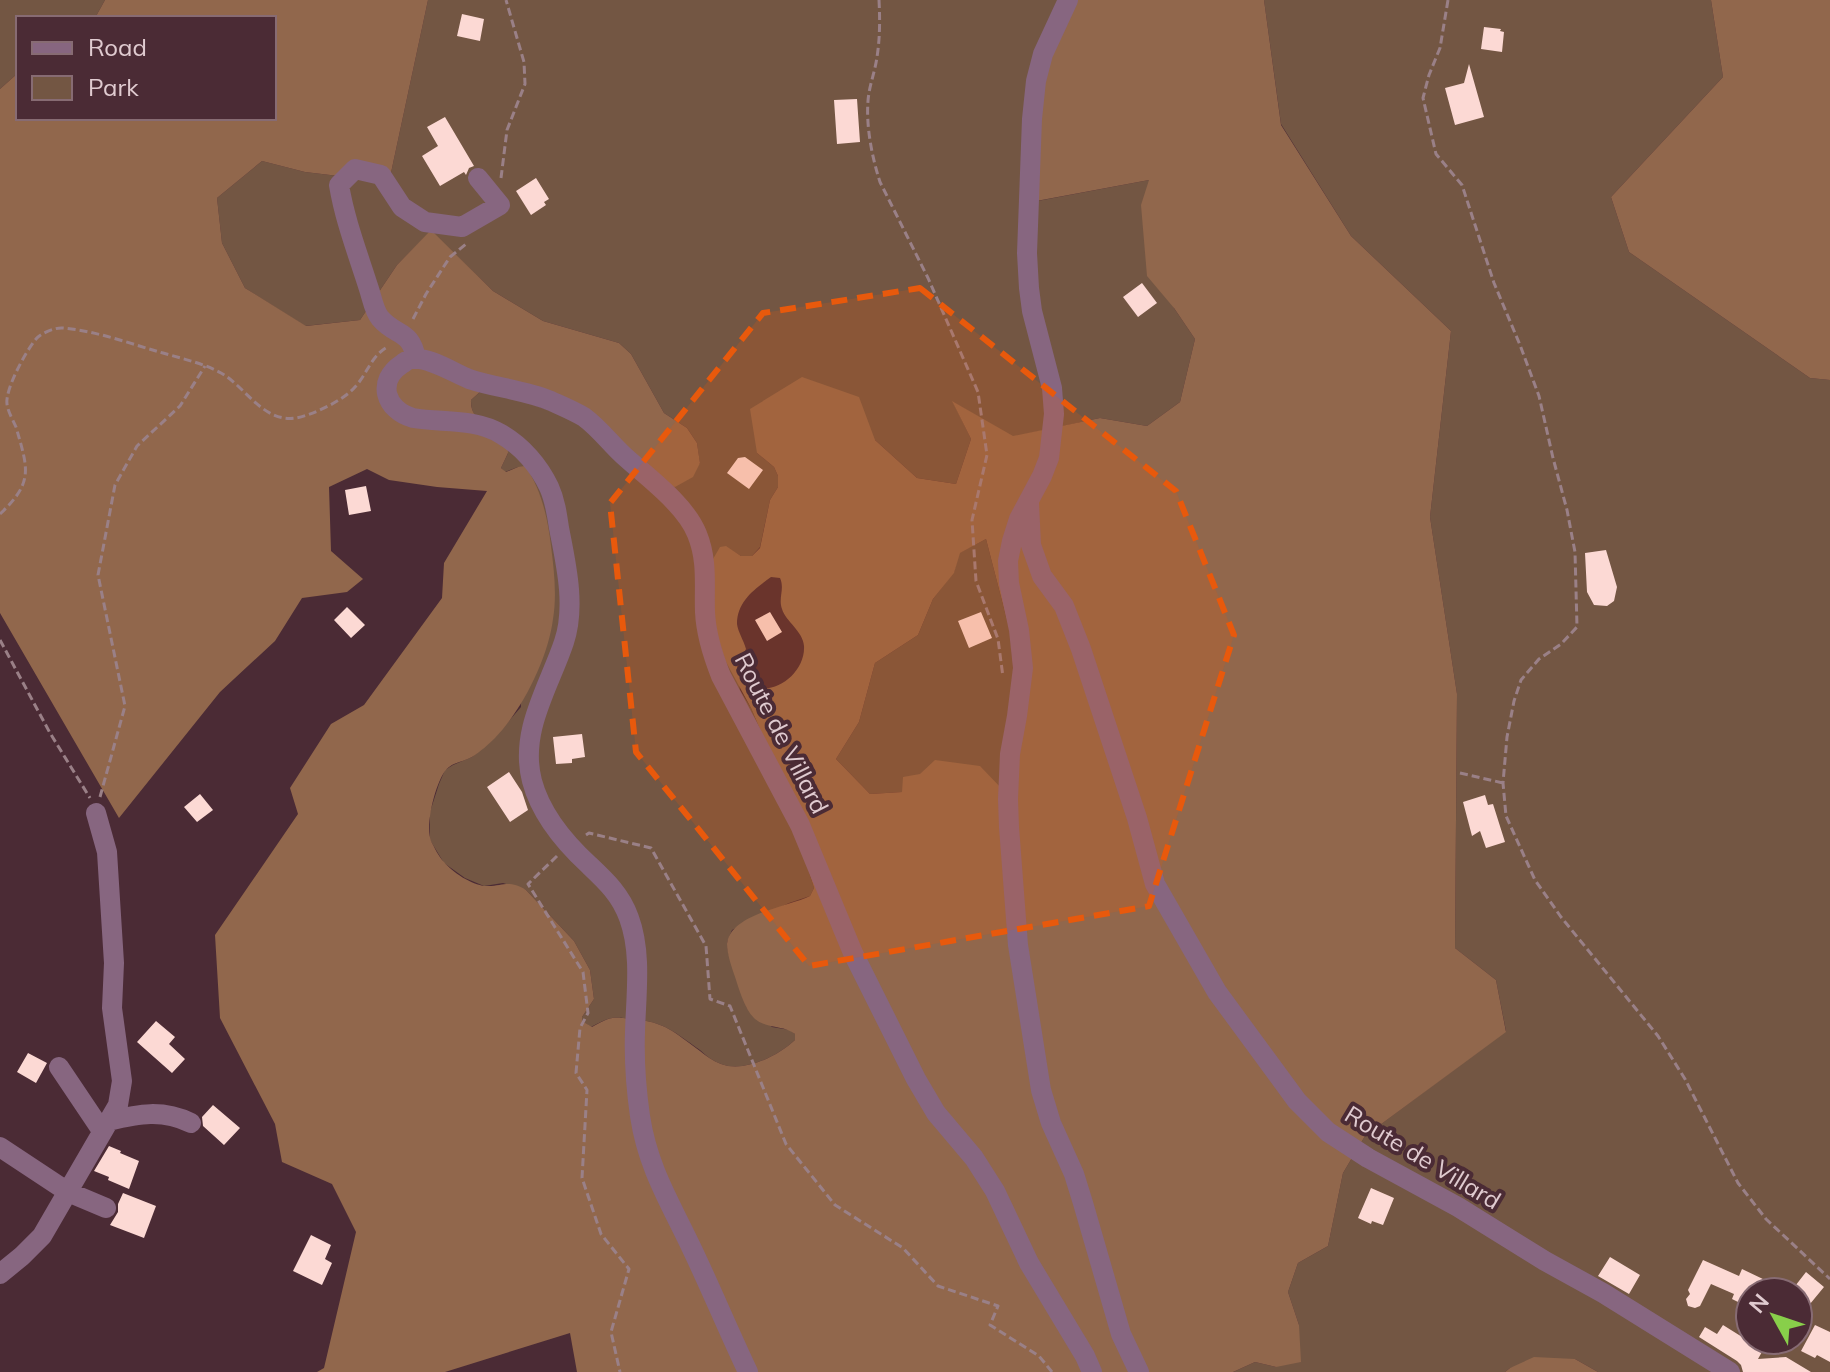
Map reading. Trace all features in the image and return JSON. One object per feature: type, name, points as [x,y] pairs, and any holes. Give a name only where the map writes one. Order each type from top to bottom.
[{"type":"street","name":"Route de Villard","points":[[1068,0],[1043,54],[1032,119],[1027,253],[1029,288],[1052,388],[1054,414],[1049,458],[1015,531],[1008,561],[1009,583],[1023,655],[1022,683],[1010,754],[1008,799],[1018,945],[1047,1112],[1074,1174],[1125,1347],[1139,1372]]},
{"type":"street","points":[[478,178],[500,205],[462,227],[425,222],[402,207],[381,175],[355,169],[339,185],[343,209],[379,317],[414,346],[416,359],[395,368],[389,378],[387,397],[395,409],[413,418],[470,423],[498,432],[530,458],[552,493],[565,560],[569,617],[565,640],[534,718],[530,763],[532,782],[549,820],[570,846],[610,885],[629,916],[637,969],[634,1063],[648,1150],[656,1177],[748,1372]]},
{"type":"street","name":"Route de Villard","points":[[416,359],[472,380],[549,400],[583,417],[691,522],[705,560],[707,632],[721,676],[800,825],[853,953],[916,1079],[936,1113],[974,1158],[995,1191],[1029,1263],[1092,1372]]},
{"type":"street","name":"Route de Villard","points":[[1029,500],[1031,545],[1042,576],[1064,606],[1081,649],[1137,818],[1155,884],[1217,992],[1297,1101],[1328,1132],[1368,1158],[1458,1207],[1730,1372]]},
{"type":"street","points":[[0,1274],[42,1236],[118,1105],[122,1081],[112,1008],[114,963],[107,852],[96,813]]},
{"type":"street","points":[[59,1067],[105,1126]]},
{"type":"street","points":[[105,1126],[144,1113],[175,1116],[191,1123]]},
{"type":"street","points":[[0,1147],[68,1192],[106,1208]]},
{"type":"path","points":[[500,205],[507,130],[525,84],[524,62],[506,0]]},
{"type":"path","points":[[879,0],[877,58],[868,97],[875,166],[978,392],[987,455],[972,520],[976,581],[998,639],[1004,687]]},
{"type":"path","points":[[1448,0],[1440,48],[1423,98],[1436,154],[1462,185],[1494,283],[1539,396],[1575,552],[1577,627],[1561,644],[1539,659],[1521,680],[1514,701],[1503,783],[1506,816],[1535,880],[1561,917],[1658,1036],[1685,1079],[1738,1183],[1766,1219],[1830,1279]]},
{"type":"path","points":[[0,514],[14,501],[24,485],[27,470],[7,403],[17,369],[38,337],[60,327],[113,338],[205,366],[224,374],[270,414],[294,418],[322,410],[354,388],[381,351],[408,338],[410,325],[426,294],[450,257],[471,240]]},
{"type":"path","points":[[96,813],[125,706],[98,575],[115,485],[137,446],[180,406],[205,366]]},
{"type":"path","points":[[0,640],[96,813]]},
{"type":"path","points":[[1460,773],[1503,783]]},
{"type":"path","points":[[620,1372],[611,1332],[629,1269],[601,1234],[582,1178],[587,1090],[576,1073],[580,1028],[588,1013],[583,972],[528,884],[562,850],[589,833],[651,848],[706,946],[710,999],[730,1006],[786,1144],[835,1205],[903,1248],[938,1286],[998,1306],[990,1325],[1039,1356],[1052,1372]]},
{"type":"highlighted area","points":[[920,288],[1176,491],[1234,635],[1149,906],[809,966],[636,752],[610,503],[763,313]]},
{"type":"green space","points":[[0,0],[105,0],[96,16],[16,16],[16,75],[0,89]]},
{"type":"green space","points":[[428,0],[1071,0],[1032,202],[1149,180],[1174,308],[1195,339],[1180,402],[1147,426],[1100,418],[1013,437],[953,402],[971,439],[956,484],[917,478],[875,440],[757,453],[774,467],[778,476],[778,487],[770,500],[760,547],[752,556],[741,556],[720,547],[740,690],[751,708],[779,775],[814,888],[810,896],[732,930],[727,942],[747,1008],[772,1027],[795,1034],[795,1040],[780,1052],[750,1065],[718,1063],[661,1025],[615,1018],[591,1027],[582,1021],[594,999],[590,970],[574,941],[526,890],[503,883],[484,886],[465,878],[444,863],[430,840],[430,812],[445,770],[472,757],[494,738],[521,707],[518,467],[505,472],[501,468],[508,453],[474,415],[471,400],[481,391],[492,390],[700,464],[697,443],[687,428],[664,413],[631,354],[619,343],[543,321],[493,291],[431,231],[397,265],[360,320],[305,326],[245,288],[222,243],[217,198],[262,161],[305,172],[389,182]]},
{"type":"green space","points":[[1264,0],[1711,0],[1723,77],[1611,197],[1629,252],[1810,378],[1830,380],[1830,1372],[1598,1372],[1575,1359],[1510,1368],[1505,1372],[1233,1372],[1255,1362],[1276,1367],[1299,1325],[1288,1292],[1298,1263],[1328,1246],[1343,1173],[1365,1136],[1506,1031],[1496,980],[1455,948],[1457,694],[1430,517],[1451,331],[1351,236],[1281,124]]},
{"type":"green space","points":[[986,539],[1010,632],[1015,693],[1004,790],[870,794],[836,759],[859,722],[875,663],[918,635],[933,599],[954,572],[959,553]]},
{"type":"shaded area","points":[[105,0],[428,0],[389,182],[305,172],[262,161],[217,198],[222,243],[245,288],[306,326],[360,320],[397,265],[431,230],[493,291],[543,321],[619,343],[631,354],[664,413],[687,428],[697,443],[700,463],[693,477],[675,487],[652,481],[554,407],[481,391],[471,400],[478,418],[507,435],[508,453],[501,468],[506,472],[525,466],[539,494],[551,546],[554,610],[540,666],[515,713],[487,745],[472,757],[451,766],[441,777],[432,805],[429,834],[440,857],[457,874],[480,885],[510,884],[526,890],[574,941],[590,970],[594,999],[582,1021],[592,1027],[615,1018],[661,1025],[707,1057],[721,1064],[740,1066],[780,1052],[795,1040],[795,1034],[760,1022],[748,1010],[728,955],[727,944],[731,934],[738,925],[761,913],[810,896],[814,888],[779,775],[751,708],[725,660],[714,625],[713,559],[720,547],[726,546],[741,556],[752,556],[760,548],[770,500],[778,487],[774,467],[757,453],[750,409],[802,377],[859,397],[875,440],[917,478],[956,484],[971,439],[952,401],[1013,436],[1100,418],[1147,426],[1180,402],[1195,339],[1147,276],[1141,205],[1149,180],[1031,202],[1044,65],[1071,0],[1264,0],[1281,125],[1351,236],[1451,331],[1430,517],[1457,694],[1455,948],[1496,980],[1506,1032],[1365,1136],[1343,1173],[1328,1246],[1298,1263],[1288,1292],[1299,1325],[1301,1362],[1276,1367],[1255,1362],[1233,1372],[577,1372],[570,1333],[445,1372],[317,1372],[324,1368],[356,1232],[332,1184],[282,1162],[275,1124],[220,1018],[215,935],[298,814],[290,788],[331,724],[364,705],[442,598],[444,563],[487,491],[389,480],[367,469],[329,487],[331,551],[363,579],[347,592],[302,598],[275,641],[220,692],[119,818],[0,613],[0,89],[16,75],[16,120],[276,120],[276,16],[96,16]],"holes":[[[986,539],[1010,632],[1015,693],[1003,790],[980,766],[935,760],[920,774],[903,777],[902,792],[870,794],[836,759],[859,722],[875,663],[918,635],[933,599],[954,573],[960,553]],[[771,577],[780,578],[782,609],[801,636],[804,646],[802,658],[797,670],[788,679],[766,688],[755,687],[745,680],[737,667],[746,649],[737,624],[738,616],[753,591]]]},
{"type":"shaded area","points":[[1711,0],[1830,0],[1830,380],[1810,378],[1629,252],[1611,197],[1723,77]]},
{"type":"shaded area","points":[[1534,1357],[1575,1359],[1598,1372],[1505,1372]]},
{"type":"building","points":[[462,14],[484,19],[480,41],[457,36]]},
{"type":"building","points":[[1484,27],[1504,32],[1502,52],[1481,49]]},
{"type":"building","points":[[1469,64],[1484,117],[1455,125],[1445,88],[1464,83]]},
{"type":"building","points":[[857,99],[860,142],[837,144],[834,100]]},
{"type":"building","points":[[445,117],[474,166],[469,168],[466,175],[464,172],[440,186],[422,156],[438,146],[427,127]]},
{"type":"building","points":[[536,178],[549,199],[544,202],[546,205],[531,215],[516,191]]},
{"type":"building","points":[[1142,283],[1157,303],[1138,317],[1123,297]]},
{"type":"building","points":[[745,457],[763,470],[749,489],[727,473],[738,458]]},
{"type":"building","points":[[366,486],[371,511],[349,515],[345,490]]},
{"type":"building","points":[[1606,550],[1617,587],[1614,601],[1607,606],[1594,605],[1587,592],[1585,553]]},
{"type":"building","points":[[347,607],[365,625],[351,638],[334,620]]},
{"type":"building","points":[[770,612],[782,632],[767,641],[755,620]]},
{"type":"building","points":[[981,612],[992,638],[969,648],[958,621]]},
{"type":"building","points":[[582,734],[585,757],[572,759],[572,763],[556,764],[553,737]]},
{"type":"building","points":[[509,772],[522,792],[528,810],[510,822],[487,787]]},
{"type":"building","points":[[200,794],[213,810],[197,822],[184,807]]},
{"type":"building","points":[[1485,795],[1488,805],[1493,804],[1505,842],[1486,848],[1480,831],[1472,836],[1463,802]]},
{"type":"building","points":[[156,1021],[175,1037],[169,1044],[185,1059],[172,1073],[137,1042]]},
{"type":"building","points":[[28,1053],[47,1063],[36,1083],[17,1072]]},
{"type":"building","points":[[213,1105],[240,1128],[224,1145],[203,1126],[202,1117]]},
{"type":"building","points":[[109,1146],[139,1161],[129,1189],[94,1171]]},
{"type":"building","points":[[1371,1188],[1394,1198],[1383,1225],[1358,1218]]},
{"type":"building","points":[[123,1193],[156,1206],[144,1238],[110,1225],[118,1212]]},
{"type":"building","points":[[311,1235],[331,1245],[325,1259],[332,1263],[322,1285],[293,1271]]},
{"type":"building","points":[[1610,1257],[1640,1275],[1629,1294],[1598,1276]]},
{"type":"building","points":[[1703,1260],[1739,1276],[1734,1276],[1734,1294],[1711,1284],[1700,1306],[1695,1308],[1688,1306],[1688,1290]]},
{"type":"building","points":[[1742,1269],[1757,1276],[1739,1276]]},
{"type":"building","points":[[1814,1279],[1824,1287],[1814,1299]]},
{"type":"building","points":[[1723,1325],[1734,1332],[1734,1356],[1760,1356],[1758,1359],[1786,1357],[1811,1372],[1743,1372],[1737,1361],[1699,1337],[1705,1327],[1717,1334]]},
{"type":"building","points":[[1814,1327],[1830,1332],[1830,1362],[1817,1355],[1815,1358],[1811,1356],[1814,1356]]}]
